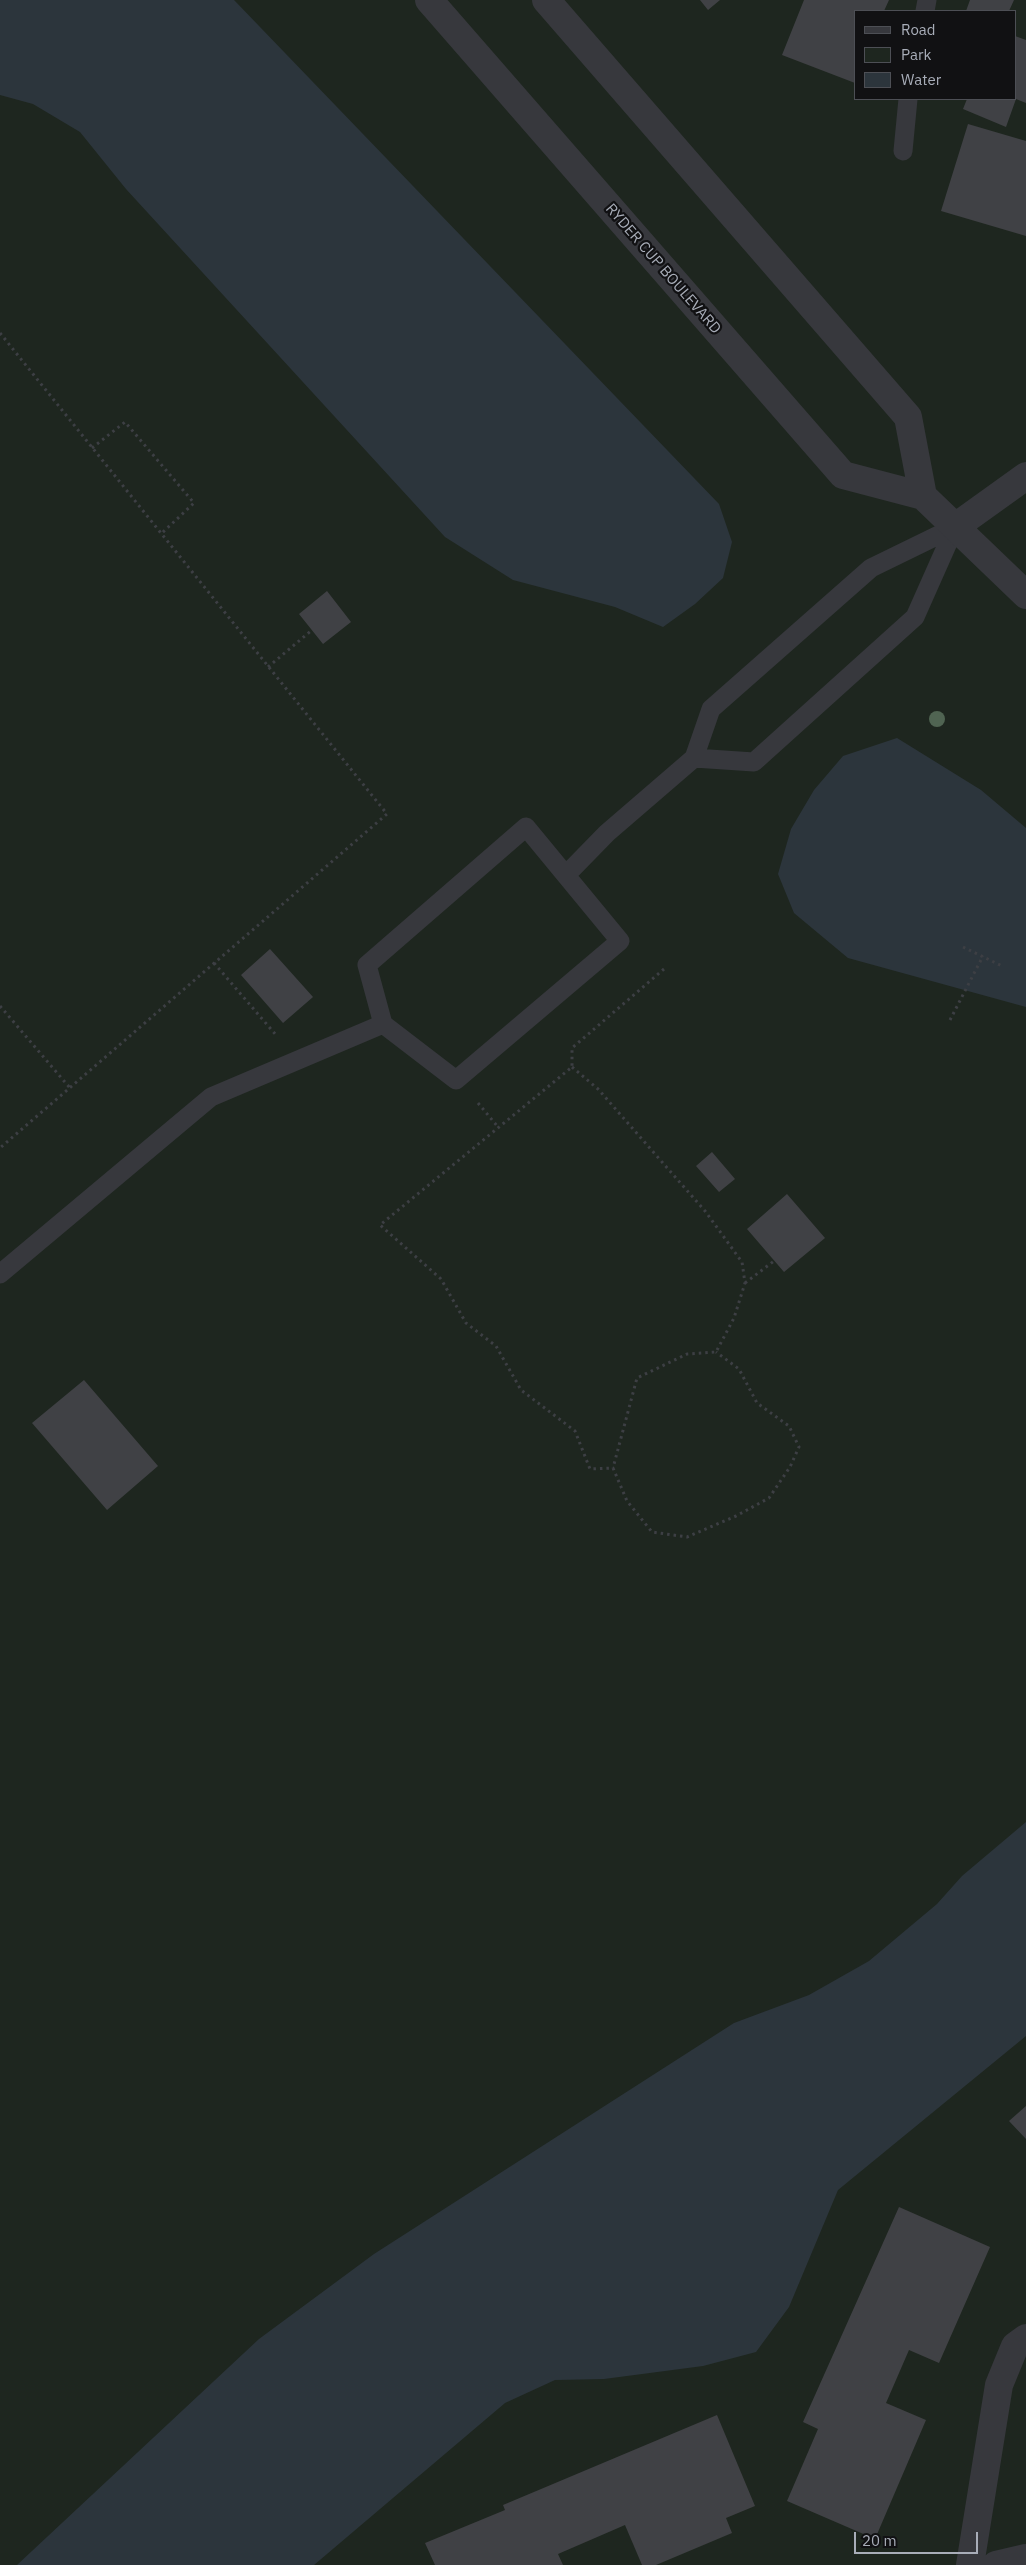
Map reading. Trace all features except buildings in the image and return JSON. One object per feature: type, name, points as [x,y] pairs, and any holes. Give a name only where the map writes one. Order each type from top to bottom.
[{"type":"street","name":"RYDER CUP BOULEVARD","points":[[429,0],[843,475],[923,496],[1026,595]]},
{"type":"street","points":[[546,0],[908,417],[923,496]]},
{"type":"street","points":[[955,527],[1026,476]]},
{"type":"street","points":[[970,2565],[999,2385],[1015,2346],[1026,2338]]},
{"type":"street","points":[[996,2565],[1026,2558]]},
{"type":"lane","points":[[903,151],[908,100]]},
{"type":"lane","points":[[694,758],[754,762],[915,617],[955,527]]},
{"type":"lane","points":[[566,875],[607,833],[694,758],[711,709],[872,568],[955,527]]},
{"type":"lane","points":[[526,827],[620,941],[456,1080],[383,1024],[367,965],[526,827]]},
{"type":"lane","points":[[0,1274],[210,1097],[383,1024]]},
{"type":"path","points":[[0,333],[387,814],[0,1148]]},
{"type":"path","points":[[92,448],[124,422],[194,504],[162,533]]},
{"type":"path","points":[[268,666],[312,630]]},
{"type":"path","points":[[963,947],[1002,966]]},
{"type":"path","points":[[950,1020],[983,956]]},
{"type":"path","points":[[214,963],[298,1060]]},
{"type":"path","points":[[572,1067],[572,1048],[664,968]]},
{"type":"path","points":[[0,1006],[70,1088]]},
{"type":"path","points":[[572,1067],[598,1088],[705,1211],[742,1262],[745,1282],[734,1318],[716,1352]]},
{"type":"path","points":[[572,1067],[380,1225],[441,1279],[466,1323],[496,1346],[521,1390],[575,1431],[590,1468],[612,1468]]},
{"type":"path","points":[[745,1282],[774,1261]]},
{"type":"path","points":[[716,1352],[739,1369],[757,1403],[789,1426],[799,1447],[790,1467],[769,1498],[736,1516],[687,1537],[652,1532],[627,1501],[612,1468],[638,1378],[687,1354],[716,1352]]},
{"type":"green space","points":[[0,0],[1026,0],[1026,2565],[0,2565]]},
{"type":"water","points":[[0,0],[234,0],[719,504],[732,542],[723,578],[695,604],[663,627],[615,607],[513,580],[445,537],[126,189],[80,132],[33,104],[0,95]]},
{"type":"water","points":[[897,738],[981,790],[1026,828],[1026,1007],[848,958],[794,913],[778,874],[791,829],[814,790],[843,756]]},
{"type":"water","points":[[1026,1822],[1026,2036],[838,2190],[789,2307],[756,2352],[703,2366],[604,2379],[555,2380],[505,2403],[314,2565],[17,2565],[259,2339],[374,2254],[734,2023],[809,1995],[869,1961],[937,1904],[962,1876]]}]
